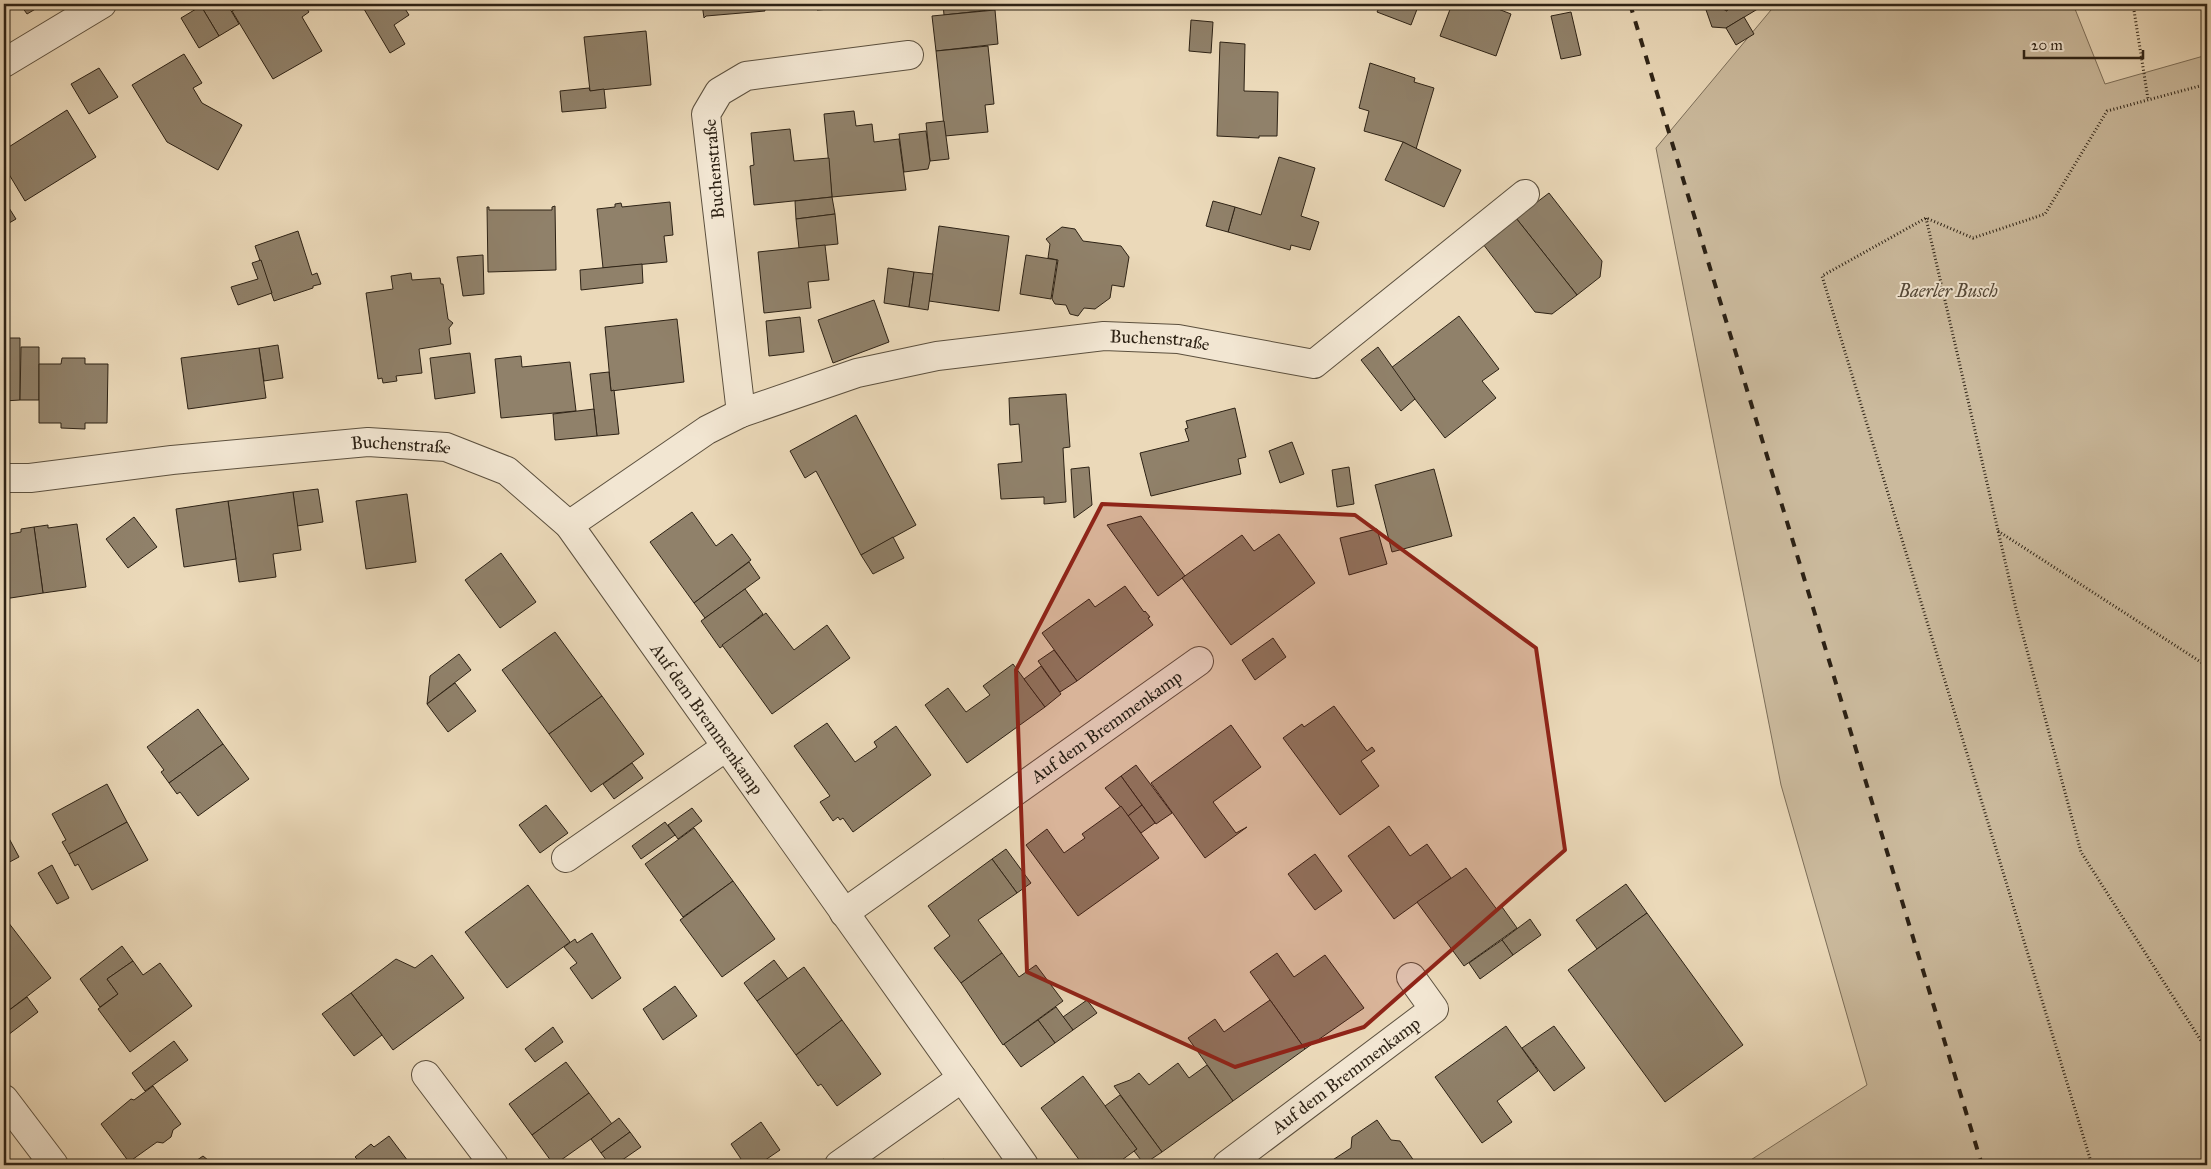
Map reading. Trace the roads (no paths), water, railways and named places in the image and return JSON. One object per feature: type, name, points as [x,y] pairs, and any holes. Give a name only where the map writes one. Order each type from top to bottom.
[{"type":"street","points":[[4,63],[102,4]]},
{"type":"street","name":"Buchenstraße","points":[[741,413],[706,114],[719,92],[746,76],[909,55]]},
{"type":"street","name":"Buchenstraße","points":[[4,478],[30,478],[172,460],[368,442],[446,447],[507,471],[568,525],[707,430],[741,413],[857,374],[937,356],[1104,336],[1178,338],[1314,364],[1525,194]]},
{"type":"street","name":"Auf dem Bremmenkamp","points":[[568,525],[1024,1165]]},
{"type":"street","name":"Auf dem Bremmenkamp","points":[[844,913],[1198,661]]},
{"type":"street","points":[[566,858],[726,747]]},
{"type":"street","name":"Auf dem Bremmenkamp","points":[[1227,1165],[1434,1008],[1411,977]]},
{"type":"street","points":[[426,1075],[494,1165]]},
{"type":"street","points":[[839,1165],[962,1078]]},
{"type":"street","points":[[4,1099],[54,1165]]},
{"type":"railway","points":[[1630,4],[1982,1165]]},
{"type":"park label","name":"Baerler Busch","points":[[1948,291]]}]
